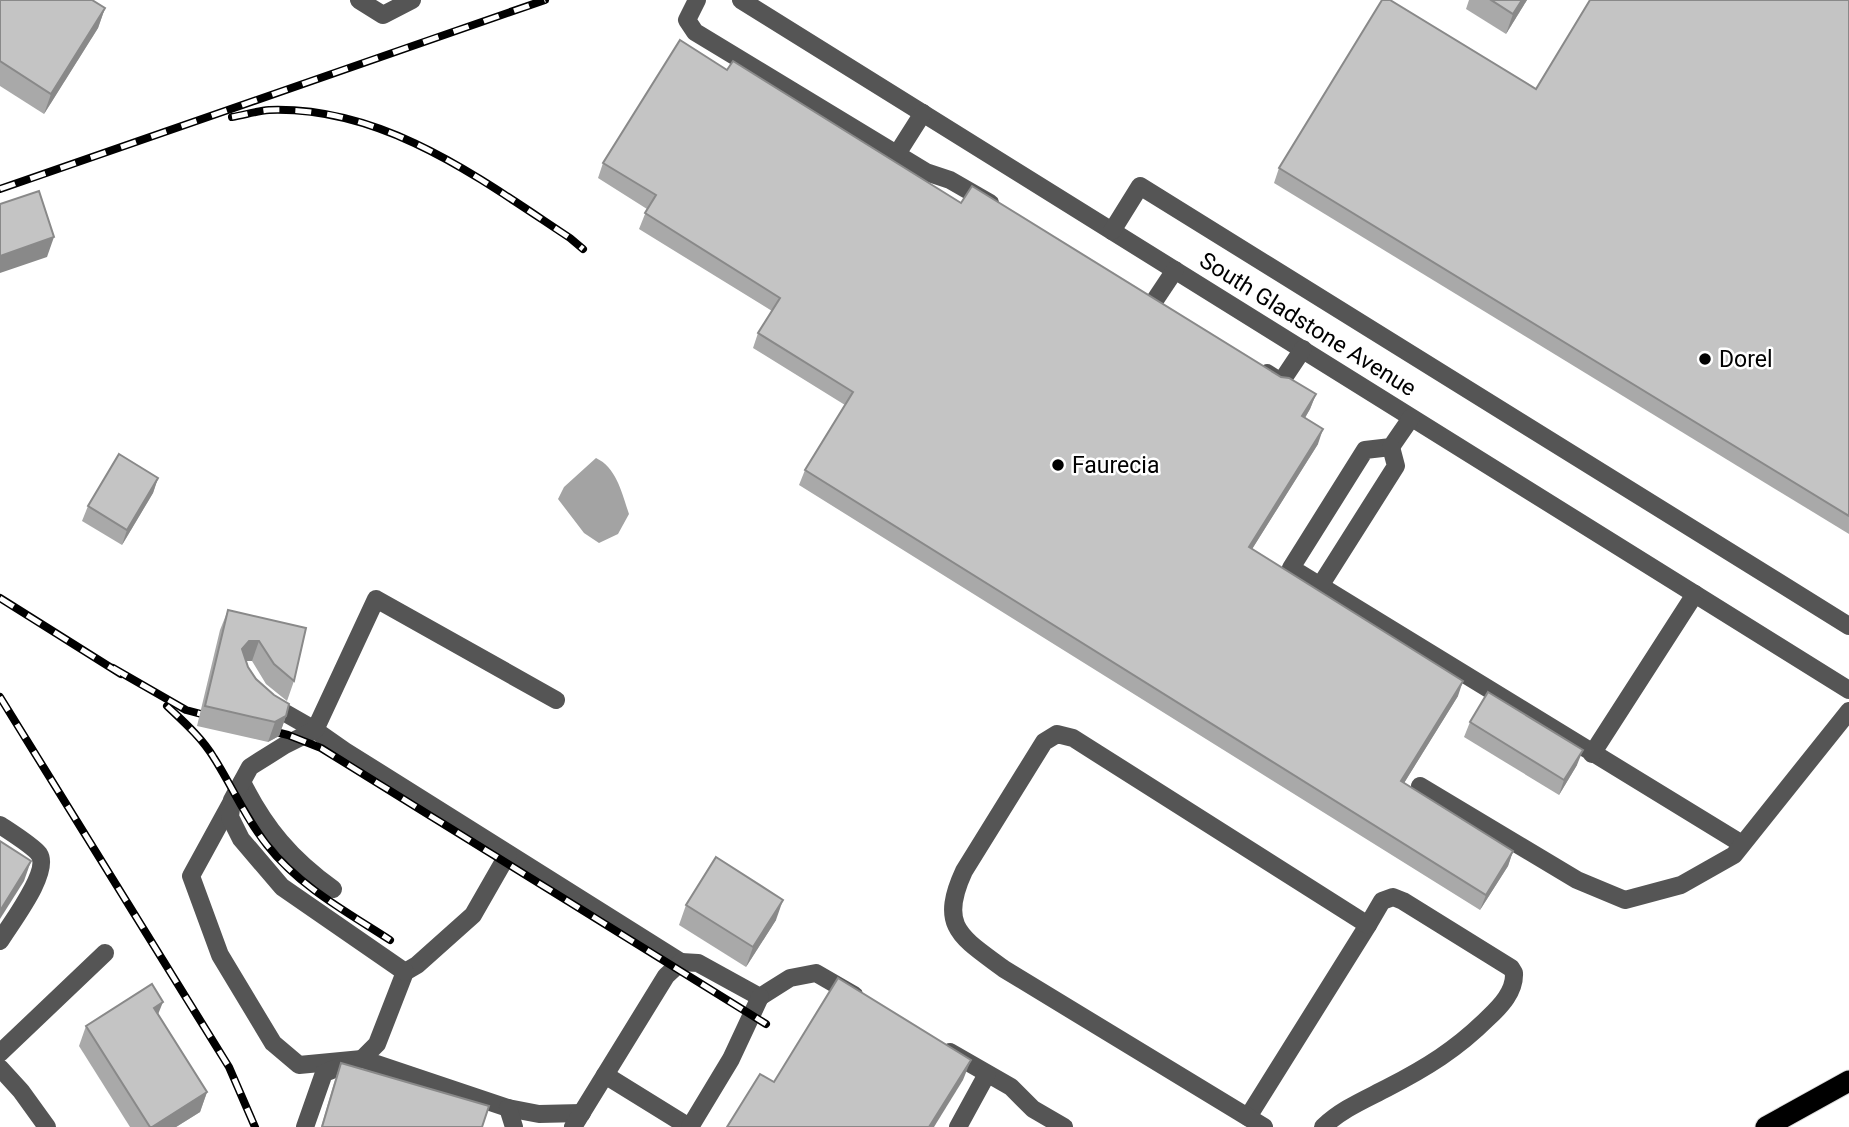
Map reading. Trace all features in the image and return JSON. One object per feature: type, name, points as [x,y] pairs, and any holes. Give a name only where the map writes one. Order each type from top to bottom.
[{"type":"highway","points":[[1777,1124],[1849,1081]]},
{"type":"street","points":[[359,0],[383,15],[412,0]]},
{"type":"street","points":[[696,0],[687,20],[695,32],[926,172],[969,190],[1004,211]]},
{"type":"street","name":"South Gladstone Avenue","points":[[741,0],[1849,690]]},
{"type":"street","points":[[897,154],[923,113]]},
{"type":"street","points":[[1112,231],[1140,186],[1849,626]]},
{"type":"street","points":[[1153,303],[1175,270]]},
{"type":"street","points":[[1247,360],[1282,382],[1303,349]]},
{"type":"street","points":[[1411,418],[1391,447],[1365,450],[1291,568],[1742,845]]},
{"type":"street","points":[[1320,586],[1396,466],[1391,447]]},
{"type":"street","points":[[1592,754],[1695,594]]},
{"type":"street","points":[[556,700],[376,598],[315,730],[250,766],[191,876],[220,955],[273,1043],[299,1065],[362,1059],[508,1108],[578,1120],[666,976],[681,962]]},
{"type":"street","points":[[255,689],[266,702],[279,711],[315,730],[681,962],[698,963],[760,997]]},
{"type":"street","points":[[1420,786],[1577,880],[1625,900],[1681,886],[1734,855],[1849,711]]},
{"type":"street","points":[[1264,1127],[1004,969],[966,941],[951,912],[955,890],[964,871],[1044,742],[1057,734],[1073,738],[1368,925]]},
{"type":"street","points":[[242,782],[256,811],[282,845],[310,872],[333,889]]},
{"type":"street","points":[[232,800],[230,817],[241,839],[282,887],[405,972]]},
{"type":"street","points":[[0,825],[39,854],[43,866],[38,879],[0,941]]},
{"type":"street","points":[[306,1127],[324,1073],[362,1059],[377,1044],[405,972],[417,965],[473,915],[508,854]]},
{"type":"street","points":[[1248,1117],[1382,901],[1393,897],[1404,901],[1511,968],[1514,973],[1512,989],[1497,1010],[1464,1042],[1434,1062],[1345,1109],[1323,1127]]},
{"type":"street","points":[[0,1053],[105,953]]},
{"type":"street","points":[[605,1075],[690,1127],[731,1059],[760,997],[790,978],[816,973],[873,1007]]},
{"type":"street","points":[[930,1041],[1011,1087],[1033,1109],[1063,1127]]},
{"type":"street","points":[[0,1068],[22,1091],[47,1127]]},
{"type":"street","points":[[958,1127],[987,1074]]},
{"type":"street","points":[[508,1108],[514,1127]]},
{"type":"shaded area","points":[[596,458],[614,475],[629,514],[618,534],[599,543],[584,533],[558,499],[564,487]]},
{"type":"building","points":[[0,0],[92,0],[105,8],[51,94],[0,61]]},
{"type":"building","name":"Dorel","points":[[1382,0],[1390,0],[1536,89],[1590,0],[1849,0],[1849,516],[1279,168]]},
{"type":"building","points":[[1491,0],[1522,0],[1513,14]]},
{"type":"building","name":"Faurecia","points":[[680,40],[727,70],[733,61],[961,203],[972,186],[1281,377],[1289,378],[1316,394],[1302,416],[1323,429],[1249,547],[1463,681],[1401,781],[1513,851],[1486,895],[805,470],[853,392],[758,333],[780,298],[645,213],[656,195],[603,163]]},
{"type":"building","points":[[39,191],[54,237],[0,256],[0,204]]},
{"type":"building","points":[[119,454],[158,478],[127,530],[88,506]]},
{"type":"building","points":[[228,610],[306,628],[294,681],[274,664],[259,641],[249,641],[242,649],[248,667],[256,679],[289,704],[286,716],[275,722],[205,706]]},
{"type":"building","points":[[1488,692],[1583,750],[1564,780],[1470,722]]},
{"type":"building","points":[[0,841],[31,861],[0,911]]},
{"type":"building","points":[[716,857],[783,900],[753,947],[686,905]]},
{"type":"building","points":[[838,978],[971,1060],[929,1127],[727,1127],[760,1074],[774,1082]]},
{"type":"building","points":[[152,984],[163,1002],[154,1008],[207,1092],[150,1127],[86,1026]]},
{"type":"building","points":[[341,1063],[489,1106],[482,1127],[322,1127]]},
{"type":"railway","points":[[0,189],[545,0]]},
{"type":"railway","points":[[232,117],[269,110],[311,112],[352,120],[391,133],[465,170],[583,249]]},
{"type":"railway","points":[[0,598],[121,674]]},
{"type":"railway","points":[[113,668],[186,710],[220,719]]},
{"type":"railway","points":[[0,697],[229,1067],[255,1127]]},
{"type":"railway","points":[[167,706],[209,751],[252,824],[280,860],[325,898],[390,940]]},
{"type":"railway","points":[[260,728],[321,748],[766,1024]]},
{"type":"place","name":"Dorel","points":[[1705,359]]},
{"type":"place","name":"Faurecia","points":[[1058,465]]}]
